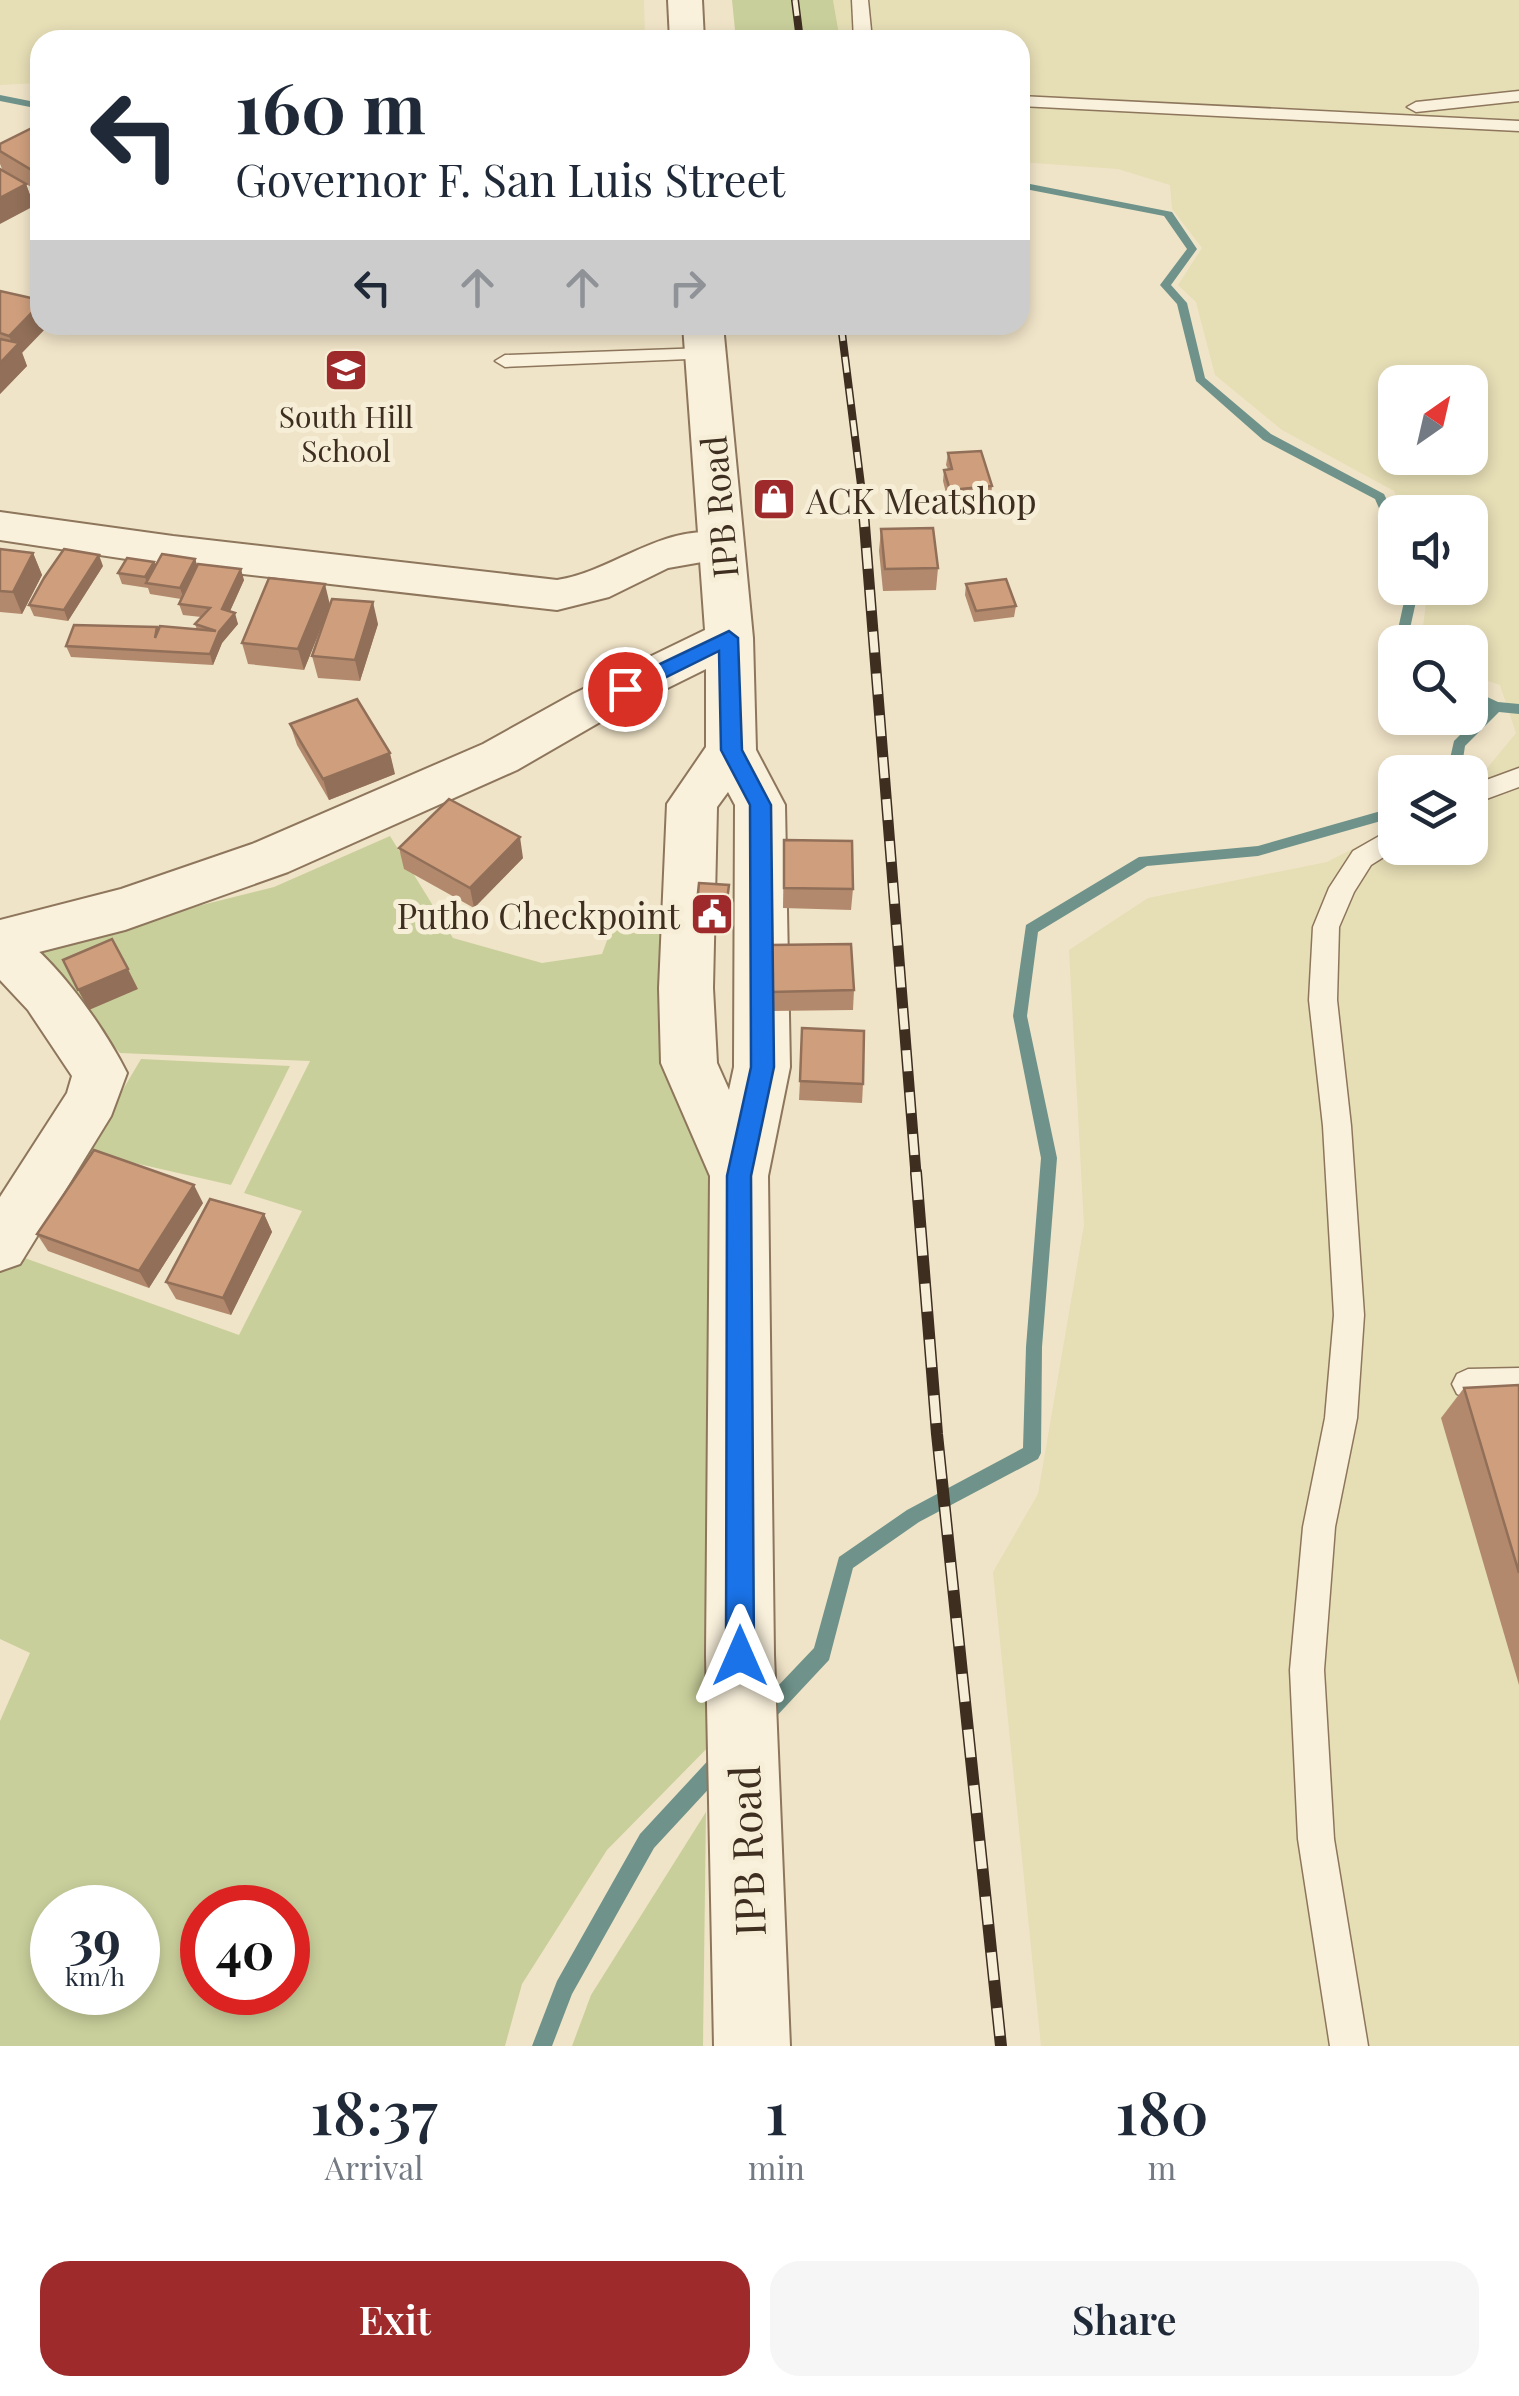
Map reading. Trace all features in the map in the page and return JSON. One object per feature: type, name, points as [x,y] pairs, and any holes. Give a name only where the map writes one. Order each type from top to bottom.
[{"type":"street","points":[[685,0],[686,30]]},
{"type":"street","name":"IPB Road","points":[[704,339],[729,638],[732,750],[760,805],[762,1067],[739,1176],[740,1656],[751,2021]]},
{"type":"street","points":[[0,526],[174,551],[557,595],[591,591],[646,560],[680,550],[722,546]]},
{"type":"street","points":[[0,1246],[92,1100],[100,1073],[46,996],[0,944],[125,910],[270,858],[500,757],[590,706],[729,638]]},
{"type":"street","name":"IPB Road","points":[[732,750],[692,804],[686,988],[689,1063],[739,1176]]},
{"type":"lane","points":[[860,0],[862,30]]},
{"type":"lane","points":[[1331,116],[1519,96]]},
{"type":"lane","points":[[1030,101],[1519,126]]},
{"type":"lane","points":[[506,361],[704,339]]},
{"type":"lane","points":[[1488,789],[1519,776]]},
{"type":"lane","points":[[1349,2046],[1316,1838],[1306,1670],[1320,1527],[1341,1418],[1349,1314],[1337,1126],[1323,1000],[1326,927],[1342,888],[1362,858],[1378,848]]},
{"type":"lane","points":[[1468,1384],[1519,1383]]},
{"type":"shaded area","points":[[0,0],[644,0],[645,30],[30,30],[30,84],[0,85]]},
{"type":"shaded area","points":[[833,0],[1519,0],[1519,2046],[1041,2046],[993,1572],[1038,1494],[1084,1225],[1069,950],[1148,898],[1327,862],[1378,836],[1378,865],[1488,865],[1488,767],[1516,733],[1500,685],[1488,681],[1488,625],[1423,625],[1426,605],[1488,605],[1488,495],[1396,495],[1282,430],[1215,375],[1196,302],[1178,285],[1202,248],[1172,209],[1170,185],[1118,169],[1030,163],[1030,30],[838,30]]},
{"type":"green space","points":[[732,0],[833,0],[838,30],[735,30]]},
{"type":"green space","points":[[390,836],[453,938],[542,963],[602,954],[609,935],[602,910],[664,916],[720,1185],[729,1726],[607,1850],[522,1984],[505,2046],[0,2046],[0,1721],[30,1653],[0,1639],[0,1266],[8,1252],[239,1335],[302,1211],[244,1193],[310,1061],[120,1053],[75,1003],[37,946],[274,887]]},
{"type":"green space","points":[[141,1059],[290,1066],[231,1185],[86,1152]]},
{"type":"green space","points":[[706,1812],[703,2046],[572,2046],[591,1995]]},
{"type":"building","points":[[30,129],[30,169],[0,151],[0,144]]},
{"type":"building","points":[[0,169],[26,184],[0,198]]},
{"type":"building","points":[[0,291],[30,298],[30,314],[9,336],[0,333]]},
{"type":"building","points":[[0,339],[19,343],[0,363]]},
{"type":"building","points":[[981,451],[992,486],[950,490],[944,470],[952,469],[948,453]]},
{"type":"building","points":[[933,528],[938,568],[885,569],[881,529]]},
{"type":"building","points":[[0,549],[33,553],[13,592],[0,591]]},
{"type":"building","points":[[64,549],[99,555],[64,610],[29,605],[44,578]]},
{"type":"building","points":[[162,554],[195,559],[180,588],[146,583]]},
{"type":"building","points":[[127,558],[154,562],[145,577],[118,573]]},
{"type":"building","points":[[198,564],[241,569],[222,609],[235,613],[219,632],[210,654],[66,646],[74,625],[157,627],[155,638],[160,626],[216,631],[195,624],[210,608],[179,604]]},
{"type":"building","points":[[269,578],[325,584],[298,649],[242,643]]},
{"type":"building","points":[[1006,579],[1016,606],[976,611],[966,584]]},
{"type":"building","points":[[332,599],[373,602],[355,660],[312,656]]},
{"type":"building","points":[[357,699],[390,753],[323,779],[290,724]]},
{"type":"building","points":[[449,799],[520,837],[470,888],[399,848]]},
{"type":"building","points":[[784,840],[852,841],[853,889],[784,888]]},
{"type":"building","name":"Putho Checkpoint","points":[[699,883],[729,885],[724,924],[695,922]]},
{"type":"building","points":[[112,939],[128,969],[78,990],[63,960]]},
{"type":"building","points":[[851,944],[854,990],[771,992],[770,945]]},
{"type":"building","points":[[802,1028],[864,1031],[863,1084],[800,1081]]},
{"type":"building","points":[[94,1150],[194,1185],[139,1271],[37,1234]]},
{"type":"building","points":[[210,1199],[264,1214],[223,1298],[166,1282]]},
{"type":"building","points":[[1519,1385],[1519,1573],[1464,1388]]},
{"type":"waterway","points":[[0,98],[30,104]]},
{"type":"waterway","points":[[1030,187],[1168,214],[1192,249],[1165,285],[1182,303],[1200,379],[1267,437],[1378,496]]},
{"type":"waterway","points":[[1405,625],[1409,605]]},
{"type":"waterway","points":[[1488,703],[1496,707]]},
{"type":"waterway","points":[[1457,755],[1459,744],[1496,707]]},
{"type":"waterway","points":[[1496,707],[1519,709]]},
{"type":"waterway","points":[[765,1714],[822,1653],[845,1563],[913,1516],[1032,1453],[1034,1347],[1049,1158],[1020,1016],[1031,929],[1144,861],[1258,851],[1378,817]]},
{"type":"waterway","points":[[542,2046],[564,1988],[647,1841],[722,1760]]},
{"type":"railway","points":[[795,0],[799,30]]},
{"type":"railway","points":[[842,335],[864,509]]},
{"type":"railway","points":[[863,506],[916,1174]]},
{"type":"railway","points":[[916,1172],[937,1434],[1001,2046]]},
{"type":"place","name":"South Hill School","points":[[346,370]]},
{"type":"place","name":"ACK Meatshop","points":[[774,499]]},
{"type":"place","name":"Putho Checkpoint","points":[[712,914]]},
{"type":"route","points":[[625,689],[729,638],[732,750],[760,805],[762,1067],[739,1176],[740,1656]]}]
